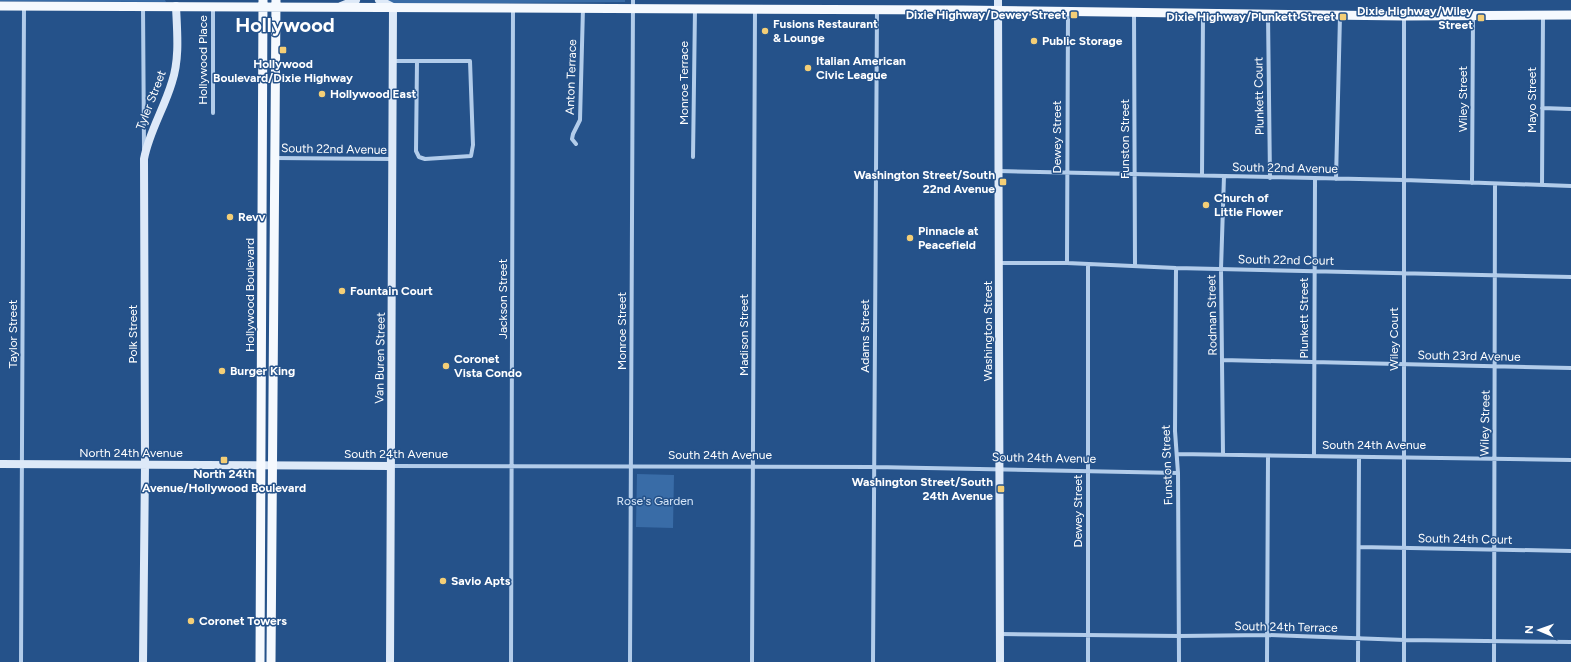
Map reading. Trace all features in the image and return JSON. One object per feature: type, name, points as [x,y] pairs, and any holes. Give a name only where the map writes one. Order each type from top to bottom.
[{"type":"main road","points":[[338,7],[356,0]]},
{"type":"main road","points":[[379,0],[393,7]]},
{"type":"main road","name":"Washington Street","points":[[998,0],[1000,263],[1000,662]]},
{"type":"main road","points":[[0,6],[142,6],[176,3],[213,6],[270,3],[338,7],[583,8],[633,4],[695,9],[998,10],[1404,16],[1571,15]]},
{"type":"main road","name":"Tyler Street","points":[[144,159],[147,141],[172,83],[175,72],[176,3]]},
{"type":"main road","name":"Hollywood Boulevard","points":[[270,3],[275,70],[272,662]]},
{"type":"main road","name":"Hollywood Boulevard","points":[[260,662],[263,72],[270,3]]},
{"type":"main road","name":"Van Buren Street","points":[[390,662],[393,7]]},
{"type":"main road","points":[[263,72],[275,70]]},
{"type":"main road","name":"Polk Street","points":[[143,662],[145,465],[144,159]]},
{"type":"main road","points":[[261,361],[268,364],[269,383],[273,388]]},
{"type":"main road","name":"North 24th Avenue","points":[[0,464],[261,465]]},
{"type":"main road","name":"South 24th Avenue","points":[[261,465],[391,466]]},
{"type":"street","name":"Monroe Street","points":[[630,662],[633,4]]},
{"type":"street","name":"Taylor Street","points":[[21,662],[24,6]]},
{"type":"street","name":"Polk Street","points":[[142,6],[144,159]]},
{"type":"street","name":"Hollywood Place","points":[[213,6],[213,113]]},
{"type":"street","name":"Jackson Street","points":[[511,662],[513,8]]},
{"type":"street","name":"Anton Terrace","points":[[576,144],[572,139],[580,120],[583,8]]},
{"type":"street","name":"Monroe Terrace","points":[[694,157],[695,9]]},
{"type":"street","name":"Madison Street","points":[[752,662],[755,9]]},
{"type":"street","name":"Adams Street","points":[[873,662],[876,9]]},
{"type":"street","name":"Dewey Street","points":[[1067,263],[1068,12]]},
{"type":"street","name":"Funston Street","points":[[1134,13],[1135,265]]},
{"type":"street","points":[[1202,175],[1203,14]]},
{"type":"street","name":"Plunkett Court","points":[[1268,14],[1270,178]]},
{"type":"street","points":[[1336,178],[1340,15]]},
{"type":"street","name":"Mayo Street","points":[[1542,185],[1543,15]]},
{"type":"street","name":"Wiley Court","points":[[1404,16],[1404,662]]},
{"type":"street","name":"Wiley Street","points":[[1472,183],[1474,16]]},
{"type":"street","points":[[393,61],[416,61],[470,61],[471,156],[425,159],[419,157],[416,151],[416,61]]},
{"type":"street","points":[[1542,108],[1571,109]]},
{"type":"street","name":"South 22nd Avenue","points":[[275,158],[393,159]]},
{"type":"street","name":"South 22nd Avenue","points":[[999,171],[1135,173],[1315,179],[1336,178],[1571,186]]},
{"type":"street","name":"Rodman Street","points":[[1223,454],[1221,269],[1224,176]]},
{"type":"street","name":"Plunkett Street","points":[[1314,456],[1313,271],[1315,179]]},
{"type":"street","name":"Wiley Street","points":[[1494,662],[1493,549],[1496,366],[1494,275],[1495,184]]},
{"type":"street","name":"South 22nd Court","points":[[1000,263],[1067,263],[1176,268],[1571,277]]},
{"type":"street","name":"Dewey Street","points":[[1088,265],[1088,662]]},
{"type":"street","name":"Funston Street","points":[[1176,268],[1175,431],[1178,473],[1179,662]]},
{"type":"street","name":"South 23rd Avenue","points":[[1222,360],[1571,368]]},
{"type":"street","name":"South 24th Avenue","points":[[1177,454],[1571,460]]},
{"type":"street","points":[[1267,662],[1268,456]]},
{"type":"street","points":[[1358,662],[1359,457]]},
{"type":"street","name":"South 24th Avenue","points":[[391,466],[1000,469],[1178,473]]},
{"type":"street","name":"South 24th Court","points":[[1359,547],[1571,550]]},
{"type":"street","name":"South 24th Terrace","points":[[1000,634],[1179,636],[1266,635],[1357,639],[1571,642]]},
{"type":"green space","points":[[165,0],[166,2],[0,1]]},
{"type":"green space","points":[[383,0],[625,0],[625,2],[389,4]]},
{"type":"green space","name":"Rose's Garden","points":[[637,474],[674,475],[673,528],[636,527]]},
{"type":"place","name":"Dixie Highway/Dewey Street","points":[[1074,15]]},
{"type":"place","name":"Dixie Highway/Plunkett Street","points":[[1343,17]]},
{"type":"place","name":"Dixie Highway/Wiley Street","points":[[1481,18]]},
{"type":"place","name":"Fusions Restaurant & Lounge","points":[[765,31]]},
{"type":"place","name":"Public Storage","points":[[1034,41]]},
{"type":"place","name":"Hollywood Boulevard/Dixie Highway","points":[[283,50]]},
{"type":"place","name":"Italian American Civic League","points":[[808,68]]},
{"type":"place","name":"Hollywood East","points":[[322,94]]},
{"type":"place","name":"Washington Street/South 22nd Avenue","points":[[1003,182]]},
{"type":"place","name":"Church of Little Flower","points":[[1206,205]]},
{"type":"place","name":"Revv","points":[[230,217]]},
{"type":"place","name":"Pinnacle at Peacefield","points":[[910,238]]},
{"type":"place","name":"Fountain Court","points":[[342,291]]},
{"type":"place","name":"Coronet Vista Condo","points":[[446,366]]},
{"type":"place","name":"Burger King","points":[[222,371]]},
{"type":"place","name":"North 24th Avenue/Hollywood Boulevard","points":[[224,460]]},
{"type":"place","name":"Washington Street/South 24th Avenue","points":[[1001,489]]},
{"type":"place","name":"Savio Apts","points":[[443,581]]},
{"type":"place","name":"Coronet Towers","points":[[191,621]]},
{"type":"district","name":"Hollywood","points":[[285,25]]}]
